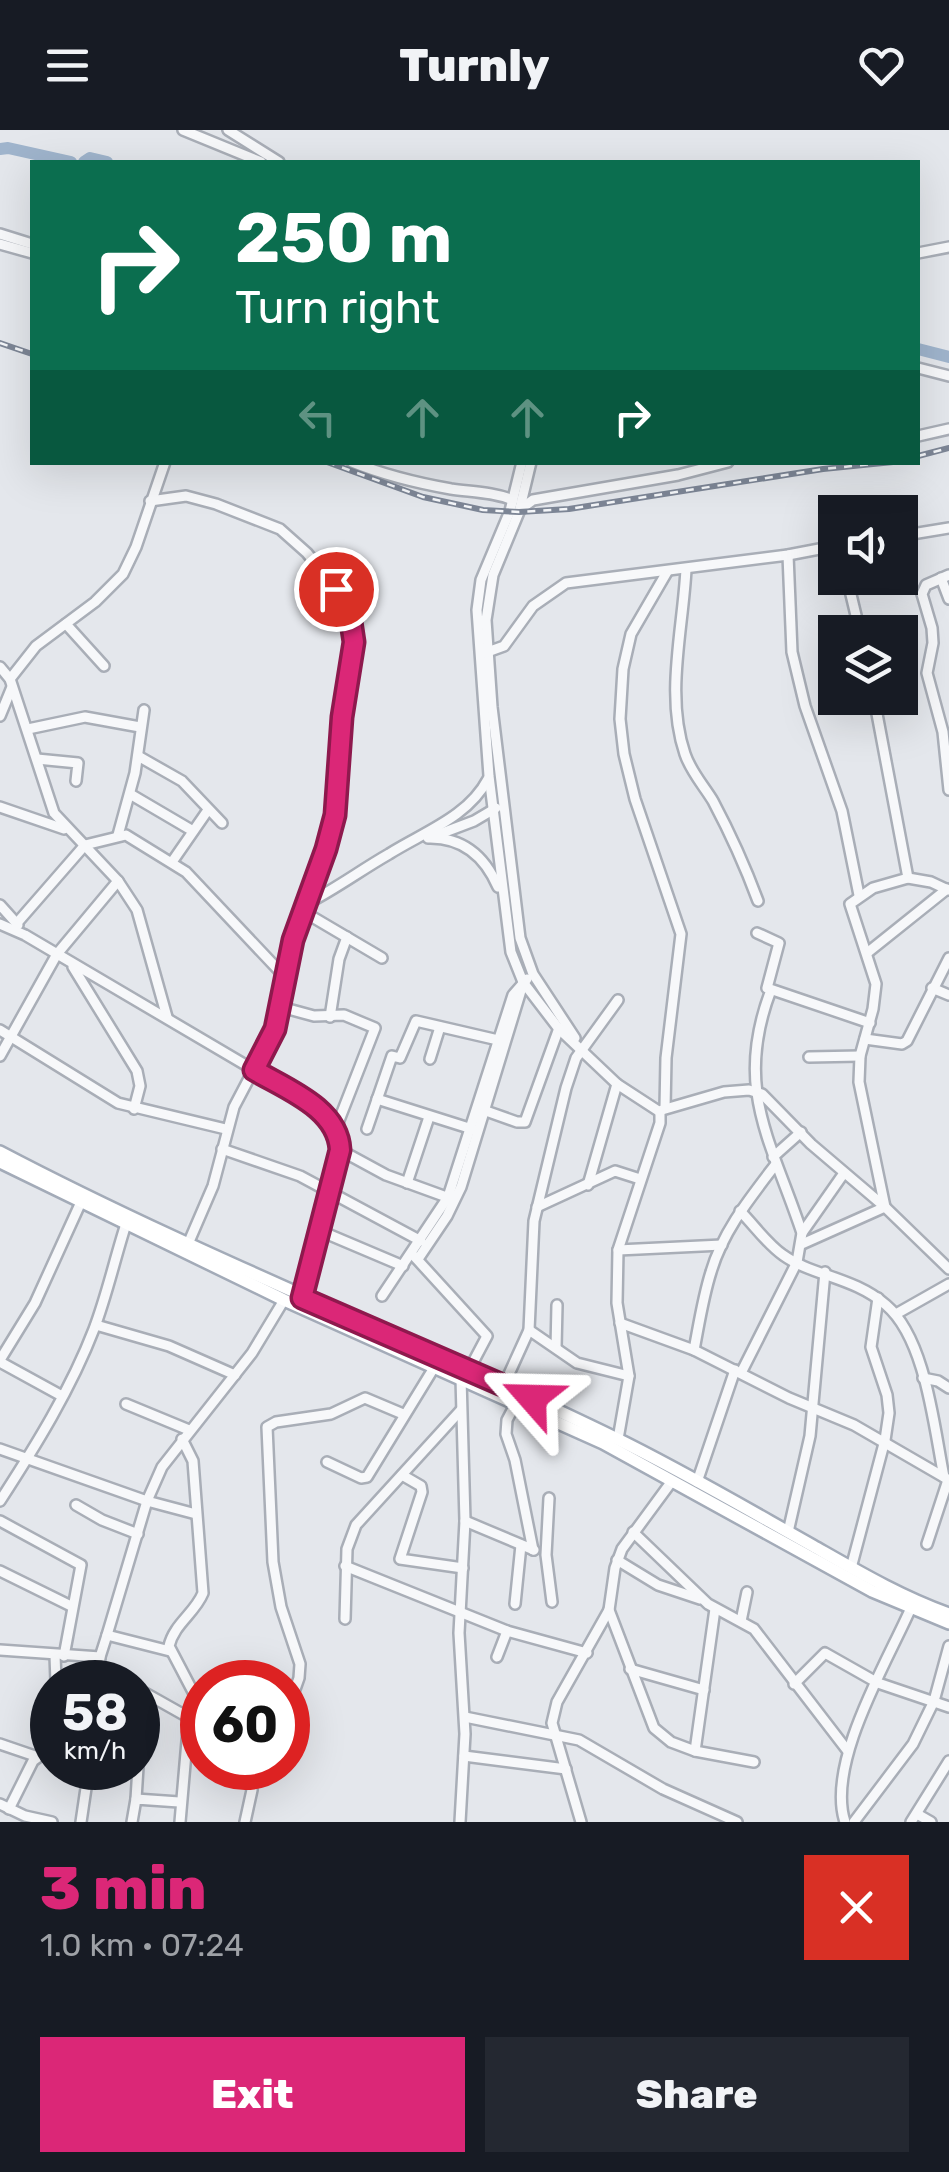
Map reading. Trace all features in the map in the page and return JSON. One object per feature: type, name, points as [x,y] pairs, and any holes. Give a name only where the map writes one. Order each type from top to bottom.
[{"type":"main road","points":[[0,1152],[19,1167]]},
{"type":"main road","points":[[0,1162],[19,1167],[188,1244],[465,1374],[807,1549],[949,1614]]},
{"type":"main road","points":[[43,1178],[81,1202],[284,1300],[435,1366],[504,1385],[618,1440],[788,1532],[807,1549],[910,1610],[949,1623]]},
{"type":"street","points":[[183,130],[256,160]]},
{"type":"street","points":[[228,130],[277,160]]},
{"type":"street","points":[[0,234],[30,243]]},
{"type":"street","points":[[0,244],[30,252]]},
{"type":"street","points":[[920,253],[949,247]]},
{"type":"street","points":[[920,369],[949,376]]},
{"type":"street","points":[[920,436],[949,429]]},
{"type":"street","points":[[0,716],[11,683],[36,646],[104,595],[123,574],[136,548],[164,465]]},
{"type":"street","points":[[362,465],[427,484],[495,494],[514,507]]},
{"type":"street","points":[[486,1112],[525,1122],[561,1026],[533,974],[516,918],[490,776],[483,654],[489,591],[514,507],[521,465]]},
{"type":"street","points":[[514,507],[526,490],[531,465]]},
{"type":"street","points":[[514,507],[537,499],[716,465]]},
{"type":"street","points":[[495,494],[518,482]]},
{"type":"street","points":[[526,490],[537,499]]},
{"type":"street","points":[[150,500],[186,496],[280,529],[307,553],[345,605],[354,642],[342,717],[337,802],[326,849],[293,940],[275,1029],[226,1128],[203,1215],[188,1244]]},
{"type":"street","points":[[918,533],[949,528]]},
{"type":"street","points":[[483,654],[504,646],[543,596],[566,583],[818,550]]},
{"type":"street","points":[[788,556],[792,652],[808,716],[842,811],[859,895]]},
{"type":"street","points":[[686,569],[676,673],[679,729],[686,758],[730,833],[758,900]]},
{"type":"street","points":[[618,1440],[629,1376],[616,1282],[618,1250],[663,1110],[680,934],[634,800],[620,719],[623,669],[631,634],[666,572]]},
{"type":"street","points":[[949,600],[945,576],[926,585],[922,594],[932,628],[928,672],[944,738],[949,790]]},
{"type":"street","points":[[66,624],[104,666]]},
{"type":"street","points":[[483,654],[503,901],[511,952],[523,982],[617,1084],[663,1110],[724,1092],[755,1090],[773,1102],[844,1174],[885,1207],[949,1269]]},
{"type":"street","points":[[0,667],[11,683],[54,813],[118,881],[144,928],[167,1017]]},
{"type":"street","points":[[118,835],[138,756],[144,710]]},
{"type":"street","points":[[877,715],[908,878]]},
{"type":"street","points":[[28,729],[85,717],[140,728]]},
{"type":"street","points":[[138,756],[182,781],[222,823]]},
{"type":"street","points":[[37,759],[75,762],[76,780]]},
{"type":"street","points":[[306,908],[472,802],[490,776]]},
{"type":"street","points":[[130,794],[194,831]]},
{"type":"street","points":[[0,807],[68,830]]},
{"type":"street","points":[[415,840],[464,825],[498,807]]},
{"type":"street","points":[[172,862],[208,810]]},
{"type":"street","points":[[17,922],[85,845],[118,835],[131,837],[186,872],[286,978]]},
{"type":"street","points":[[428,838],[457,843],[482,859],[503,901]]},
{"type":"street","points":[[867,953],[948,890],[908,878],[888,882],[859,895],[850,904],[876,984],[860,1056],[859,1082],[885,1207]]},
{"type":"street","points":[[0,1056],[57,954],[118,881]]},
{"type":"street","points":[[0,905],[25,935]]},
{"type":"street","points":[[306,908],[382,958]]},
{"type":"street","points":[[0,924],[305,1100],[336,1128]]},
{"type":"street","points":[[756,933],[780,945],[766,987],[870,1022]]},
{"type":"street","points":[[330,1016],[339,959],[347,937]]},
{"type":"street","points":[[71,963],[138,1071],[140,1086],[134,1110]]},
{"type":"street","points":[[866,1038],[902,1044],[907,1041],[948,964]]},
{"type":"street","points":[[415,1256],[421,1241],[452,1199],[513,995],[533,974]]},
{"type":"street","points":[[382,1296],[415,1256],[452,1199],[486,1112],[523,982]]},
{"type":"street","points":[[932,988],[949,995]]},
{"type":"street","points":[[772,990],[761,1021],[755,1090],[802,1239]]},
{"type":"street","points":[[504,1385],[528,1330],[532,1296],[530,1250],[566,1088],[618,1000]]},
{"type":"street","points":[[281,1007],[314,1016],[344,1015],[372,1024],[375,1030],[336,1128],[340,1150],[302,1298]]},
{"type":"street","points":[[368,1046],[400,1058],[416,1020],[498,1040]]},
{"type":"street","points":[[430,1059],[440,1027]]},
{"type":"street","points":[[0,1030],[104,1096],[134,1110],[226,1128]]},
{"type":"street","points":[[367,1129],[392,1056]]},
{"type":"street","points":[[809,1057],[860,1056]]},
{"type":"street","points":[[588,1185],[617,1084]]},
{"type":"street","points":[[377,1099],[472,1129]]},
{"type":"street","points":[[408,1183],[429,1116]]},
{"type":"street","points":[[694,1350],[709,1278],[722,1245],[774,1160],[800,1132]]},
{"type":"street","points":[[222,1149],[284,1169],[421,1241]]},
{"type":"street","points":[[340,1150],[452,1199]]},
{"type":"street","points":[[537,1207],[616,1171],[640,1179]]},
{"type":"street","points":[[697,1482],[738,1372],[797,1262],[802,1239],[844,1174]]},
{"type":"street","points":[[62,1396],[0,1361],[35,1303],[81,1202]]},
{"type":"street","points":[[802,1239],[885,1207]]},
{"type":"street","points":[[740,1211],[782,1255],[878,1298],[896,1314],[924,1378],[947,1479],[927,1544]]},
{"type":"street","points":[[0,1501],[28,1458],[96,1326],[126,1224]]},
{"type":"street","points":[[318,1230],[404,1266]]},
{"type":"street","points":[[618,1250],[722,1245]]},
{"type":"street","points":[[415,1256],[487,1336],[465,1374],[462,1410],[466,1521],[458,1610],[465,1717],[460,1822]]},
{"type":"street","points":[[788,1532],[807,1451],[824,1272]]},
{"type":"street","points":[[896,1314],[949,1284]]},
{"type":"street","points":[[851,1568],[885,1440],[888,1403],[870,1340],[878,1298]]},
{"type":"street","points":[[100,1660],[147,1500],[162,1467],[261,1340],[284,1300]]},
{"type":"street","points":[[556,1306],[556,1348]]},
{"type":"street","points":[[620,1323],[694,1350],[812,1409],[885,1440],[947,1479]]},
{"type":"street","points":[[96,1326],[169,1346],[235,1375]]},
{"type":"street","points":[[528,1330],[586,1367],[629,1376]]},
{"type":"street","points":[[327,1462],[361,1478],[368,1476],[435,1366]]},
{"type":"street","points":[[924,1378],[949,1388]]},
{"type":"street","points":[[299,1660],[281,1607],[273,1562],[267,1428],[270,1423],[331,1414],[365,1398],[404,1414]]},
{"type":"street","points":[[516,1402],[507,1420],[506,1434],[533,1550]]},
{"type":"street","points":[[126,1404],[185,1435],[193,1462],[203,1593],[172,1636],[170,1651],[180,1669]]},
{"type":"street","points":[[345,1619],[345,1566],[356,1525],[462,1410]]},
{"type":"street","points":[[0,1448],[196,1514]]},
{"type":"street","points":[[926,1465],[939,1452]]},
{"type":"street","points":[[402,1475],[421,1486],[422,1492],[400,1560],[463,1568]]},
{"type":"street","points":[[582,1822],[553,1732],[557,1702],[609,1610],[617,1560],[672,1481]]},
{"type":"street","points":[[549,1498],[546,1555],[552,1602]]},
{"type":"street","points":[[76,1505],[138,1534]]},
{"type":"street","points":[[0,1521],[80,1563],[59,1660]]},
{"type":"street","points":[[466,1521],[546,1555]]},
{"type":"street","points":[[634,1532],[702,1599],[754,1629],[847,1750]]},
{"type":"street","points":[[515,1604],[521,1544]]},
{"type":"street","points":[[617,1560],[658,1585],[702,1599]]},
{"type":"street","points":[[345,1566],[507,1631],[587,1652]]},
{"type":"street","points":[[0,1571],[71,1606]]},
{"type":"street","points":[[741,1621],[747,1592]]},
{"type":"street","points":[[695,1751],[715,1609]]},
{"type":"street","points":[[609,1610],[654,1728],[671,1742],[695,1751],[754,1762]]},
{"type":"street","points":[[845,1822],[840,1802],[847,1750],[910,1610]]},
{"type":"street","points":[[497,1656],[507,1631]]},
{"type":"street","points":[[106,1635],[170,1651]]},
{"type":"street","points":[[854,1822],[902,1761],[934,1700],[949,1646]]},
{"type":"street","points":[[0,1650],[100,1657]]},
{"type":"street","points":[[794,1684],[824,1652],[878,1683],[949,1706]]},
{"type":"street","points":[[630,1669],[704,1690]]},
{"type":"street","points":[[465,1717],[579,1740],[664,1789],[736,1822]]},
{"type":"street","points":[[0,1744],[30,1754]]},
{"type":"street","points":[[464,1756],[566,1769]]},
{"type":"street","points":[[932,1822],[914,1818],[949,1761]]},
{"type":"street","points":[[30,1766],[5,1807],[24,1819],[52,1822]]},
{"type":"street","points":[[81,1822],[86,1790]]},
{"type":"street","points":[[132,1822],[137,1790]]},
{"type":"street","points":[[180,1790],[180,1822]]},
{"type":"street","points":[[245,1822],[251,1790]]},
{"type":"street","points":[[136,1799],[179,1802]]},
{"type":"waterway","points":[[0,149],[62,160]]},
{"type":"waterway","points":[[87,160],[98,160]]},
{"type":"waterway","points":[[920,350],[949,357]]},
{"type":"railway","points":[[0,343],[30,353]]},
{"type":"railway","points":[[920,455],[949,448]]},
{"type":"railway","points":[[335,465],[423,497],[483,510],[519,512],[569,509],[863,465]]},
{"type":"route","points":[[336,589],[351,622],[354,642],[342,717],[335,815],[293,940],[275,1029],[254,1070],[321,1112],[339,1134],[340,1150],[302,1298],[532,1398]]}]
